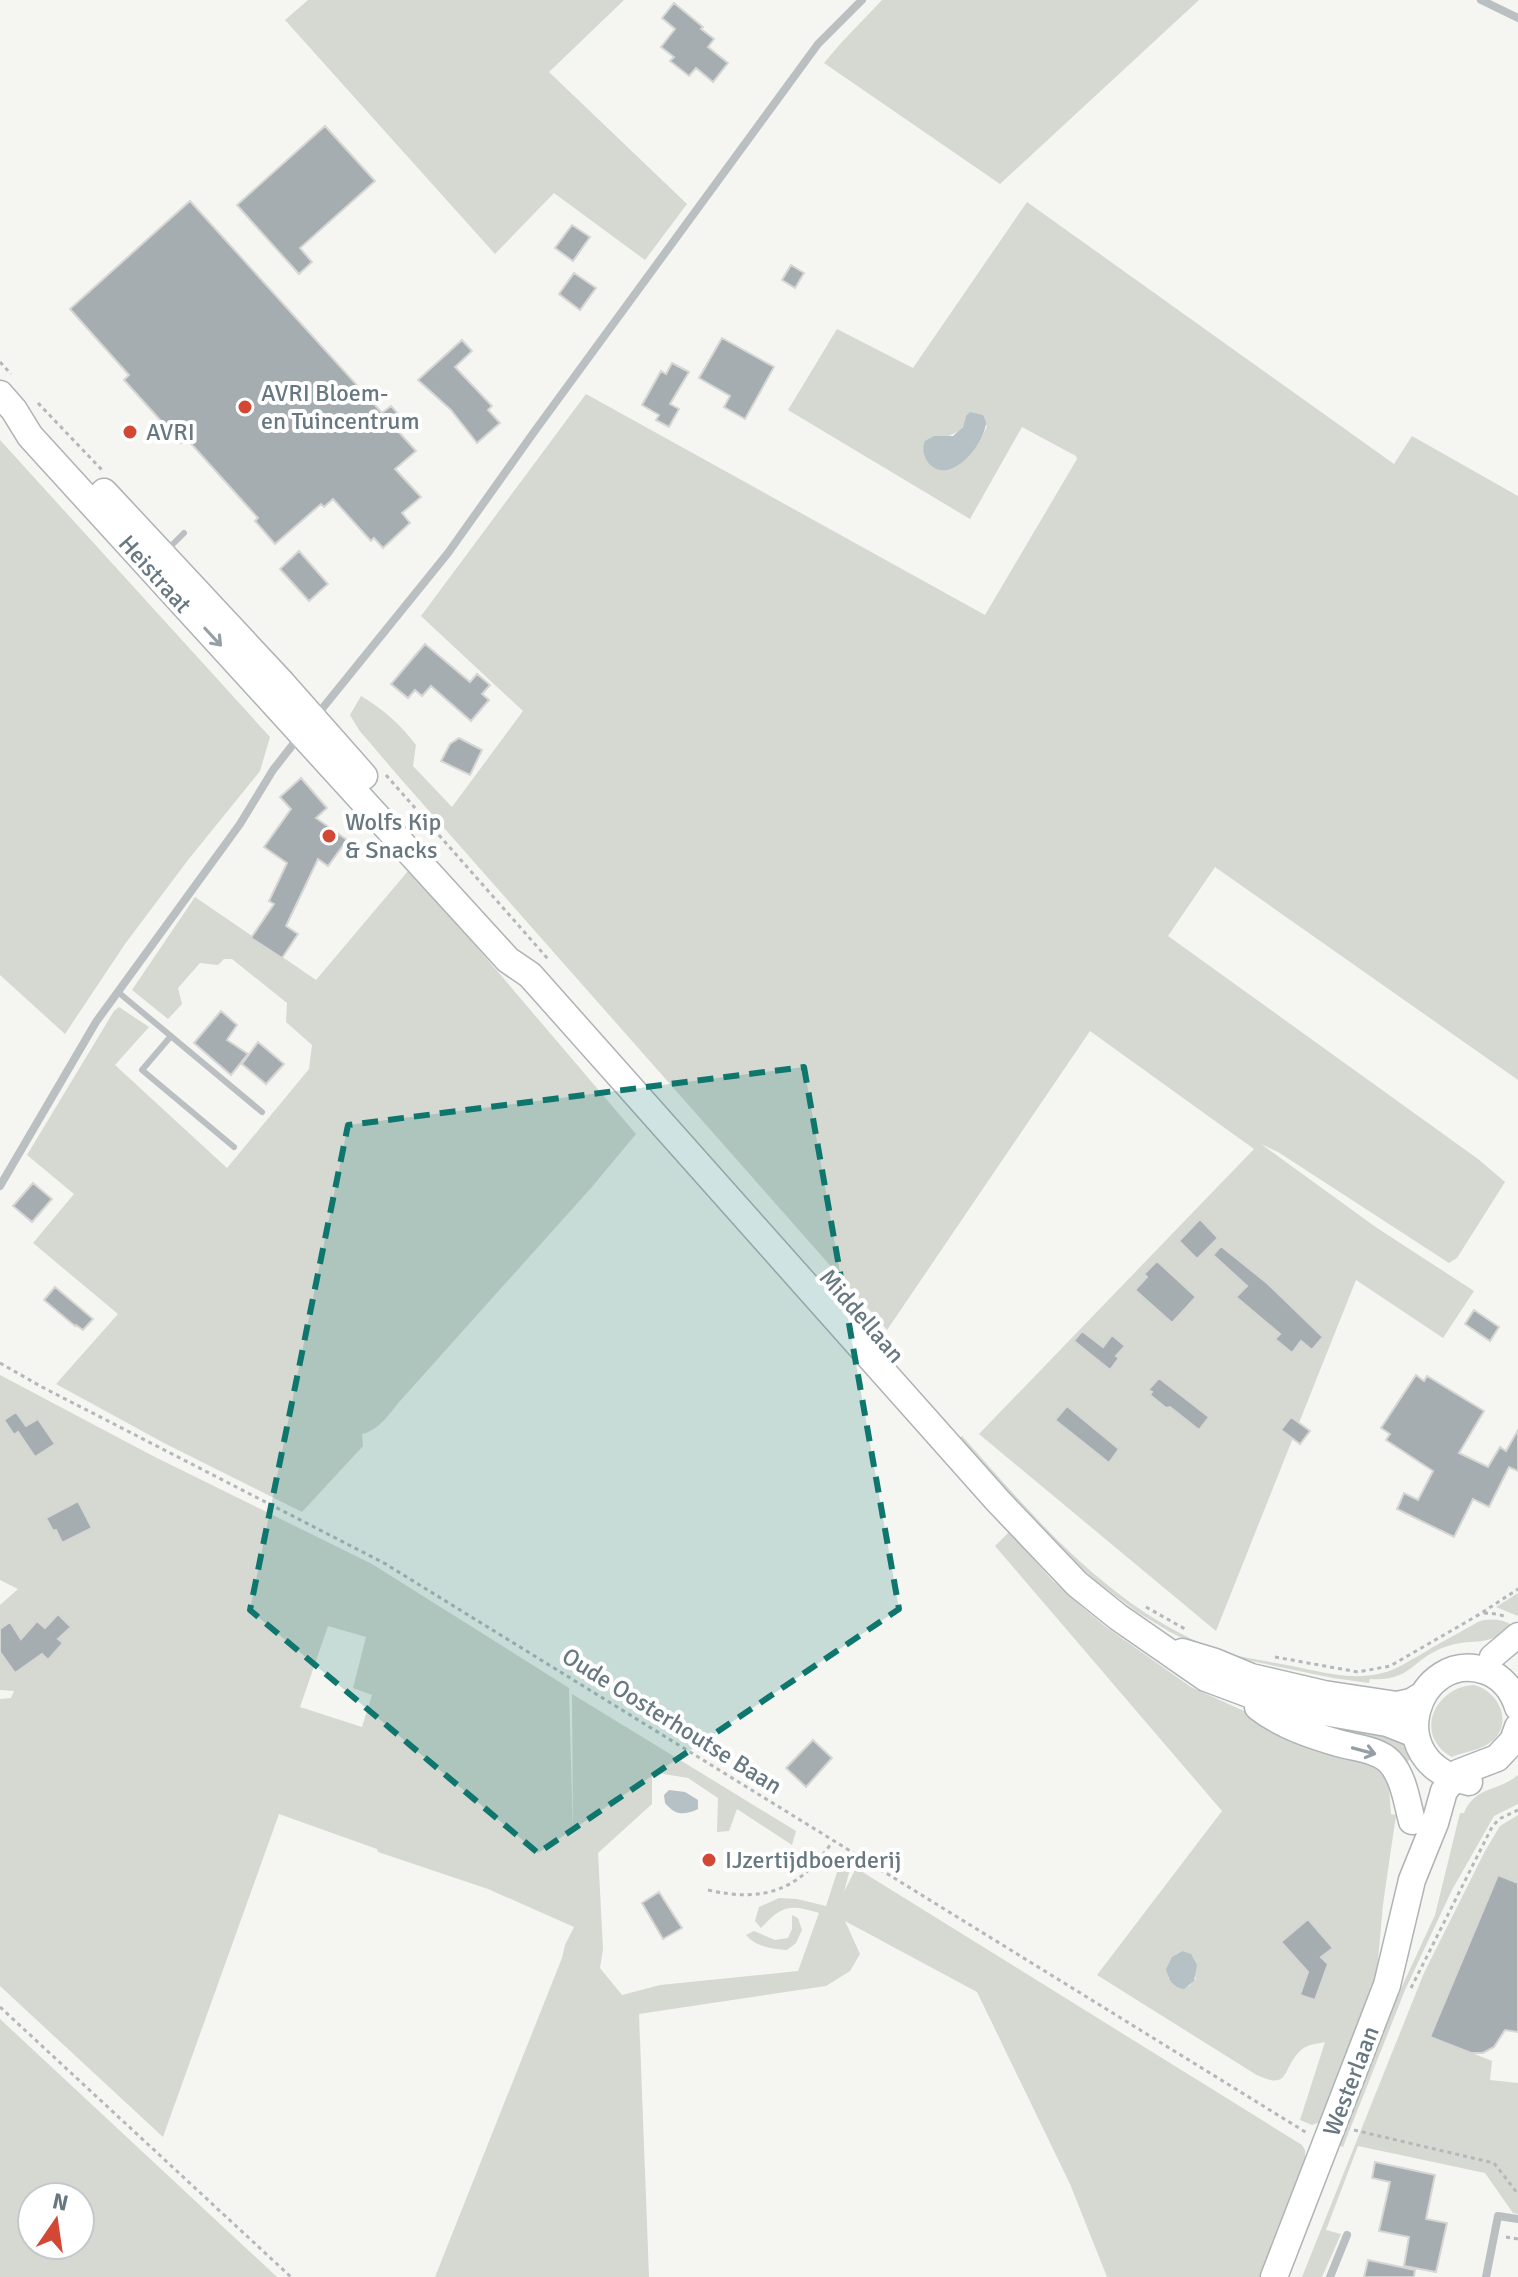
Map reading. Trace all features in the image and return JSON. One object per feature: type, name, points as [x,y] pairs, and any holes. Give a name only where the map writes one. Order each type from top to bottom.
[{"type":"main road","name":"Heistraat","points":[[7,402],[30,436],[156,561],[308,726]]},
{"type":"main road","name":"Middellaan","points":[[308,726],[518,949],[542,970],[1035,1542],[1088,1593],[1206,1678],[1273,1703],[1387,1723],[1415,1734]]},
{"type":"main road","name":"Middellaan","points":[[1163,1647],[1291,1688],[1365,1701],[1405,1704],[1418,1688]]},
{"type":"main road","points":[[1518,1675],[1507,1666],[1483,1663],[1443,1675],[1418,1688],[1415,1734],[1421,1751],[1434,1767],[1462,1780],[1496,1776],[1518,1759]]},
{"type":"main road","points":[[1483,1663],[1484,1671],[1499,1679],[1512,1692],[1518,1707]]},
{"type":"main road","points":[[1237,1691],[1279,1721],[1386,1758],[1399,1776],[1412,1821]]},
{"type":"main road","points":[[1462,1780],[1464,1770],[1497,1758],[1513,1741],[1518,1727]]},
{"type":"main road","name":"Westerlaan","points":[[1274,2277],[1387,1985],[1412,1880],[1412,1821],[1426,1776],[1426,1759]]},
{"type":"main road","name":"Westerlaan","points":[[1412,1880],[1444,1836],[1462,1780]]},
{"type":"street","points":[[0,1186],[80,1049],[240,824],[286,751],[448,553],[818,44],[862,0]]},
{"type":"street","points":[[1481,0],[1518,18]]},
{"type":"street","points":[[1483,1663],[1514,1627]]},
{"type":"street","points":[[1486,2277],[1498,2216],[1518,2219]]},
{"type":"street","points":[[1330,2277],[1347,2235]]},
{"type":"lane","points":[[156,561],[184,533]]},
{"type":"lane","points":[[118,992],[262,1112]]},
{"type":"lane","points":[[171,1036],[142,1070],[234,1147]]},
{"type":"path","points":[[387,775],[542,970]]},
{"type":"path","name":"Oude Oosterhoutse Baan","points":[[0,1363],[384,1563],[1310,2136]]},
{"type":"path","points":[[1264,1655],[1366,1671],[1399,1661],[1518,1589]]},
{"type":"path","points":[[1137,1601],[1192,1632]]},
{"type":"path","points":[[1480,1614],[1497,1614],[1514,1627]]},
{"type":"path","points":[[1410,1990],[1492,1827],[1499,1819],[1518,1810]]},
{"type":"path","points":[[708,1890],[730,1895],[759,1895],[787,1885],[822,1858],[833,1841]]},
{"type":"path","points":[[0,2007],[291,2277]]},
{"type":"path","points":[[1354,2130],[1494,2163],[1518,2194]]},
{"type":"highlighted area","points":[[804,1067],[899,1609],[538,1853],[250,1610],[348,1125]]},
{"type":"shaded area","points":[[308,0],[624,0],[549,72],[687,204],[645,260],[554,193],[495,254],[285,20]]},
{"type":"shaded area","points":[[882,0],[1199,0],[1000,184],[824,63]]},
{"type":"shaded area","points":[[1027,202],[1394,464],[1412,436],[1518,496],[1518,1080],[1215,867],[1168,936],[1478,1159],[1505,1182],[1457,1258],[1449,1263],[1261,1144],[1377,1228],[1474,1291],[1443,1338],[1356,1280],[1216,1631],[979,1434],[1254,1149],[1090,1031],[887,1330],[400,778],[350,715],[361,696],[391,718],[416,745],[413,766],[452,807],[523,711],[421,616],[586,394],[985,615],[1077,459],[1022,427],[970,519],[788,410],[837,329],[913,368]],"holes":[[[966,416],[987,426],[969,455],[953,467],[943,469],[934,466],[925,457],[942,440],[961,429]]]},
{"type":"shaded area","points":[[970,412],[983,415],[986,422],[973,451],[961,463],[947,470],[931,466],[925,457],[925,441],[934,436],[953,436],[963,427]]},
{"type":"shaded area","points":[[0,440],[270,737],[260,771],[125,944],[65,1034],[0,975]]},
{"type":"shaded area","points":[[408,871],[429,891],[636,1134],[388,1416],[362,1434],[363,1446],[302,1512],[164,1443],[56,1384],[118,1314],[33,1243],[74,1194],[27,1155],[119,1007],[149,1027],[115,1065],[227,1168],[309,1069],[312,1045],[286,1022],[287,1003],[232,959],[224,959],[218,965],[200,963],[178,988],[182,1004],[168,1019],[132,990],[195,897],[316,980]]},
{"type":"shaded area","points":[[0,1375],[153,1456],[372,1564],[569,1688],[573,1836],[572,1694],[796,1831],[792,1845],[737,1809],[729,1831],[717,1832],[718,1798],[688,1778],[652,1772],[652,1804],[598,1853],[603,1949],[600,1968],[622,1995],[660,1985],[798,1971],[819,1913],[787,1908],[761,1928],[755,1921],[759,1907],[779,1898],[826,1906],[841,1860],[850,1869],[844,1892],[856,1868],[1302,2145],[1305,2161],[1261,2277],[1107,2277],[1070,2184],[977,1992],[845,1921],[860,1954],[850,1971],[826,1986],[639,2014],[649,2277],[435,2277],[574,1927],[488,1889],[279,1814],[163,2137],[0,1986],[0,1699],[11,1698],[14,1691],[0,1690],[0,1605],[18,1589],[0,1580]],"holes":[[[328,1626],[366,1637],[353,1688],[372,1695],[362,1727],[300,1707]]]},
{"type":"shaded area","points":[[962,1436],[1046,1529],[1108,1585],[1141,1610],[1215,1649],[1326,1673],[1371,1675],[1397,1668],[1478,1622],[1495,1620],[1512,1625],[1488,1640],[1448,1646],[1427,1656],[1404,1673],[1384,1679],[1370,1679],[1369,1683],[1213,1653],[1137,1612],[1093,1579],[1028,1516],[959,1439]]},
{"type":"shaded area","points":[[1009,1532],[1052,1580],[1082,1607],[1191,1687],[1325,1748],[1371,1763],[1379,1769],[1389,1786],[1391,1814],[1396,1815],[1377,1971],[1356,2035],[1320,2122],[1312,2125],[1300,2120],[1325,2042],[1301,2050],[1280,2079],[1266,2079],[1097,1975],[1222,1811],[995,1546]],"holes":[[[1182,1951],[1196,1978],[1189,1986],[1168,1978],[1168,1965],[1174,1956]]]},
{"type":"shaded area","points":[[1518,1593],[1518,1616],[1496,1607]]},
{"type":"shaded area","points":[[1474,1685],[1497,1702],[1503,1720],[1501,1729],[1484,1746],[1452,1757],[1440,1748],[1433,1737],[1433,1714],[1448,1694]]},
{"type":"shaded area","points":[[1309,1720],[1390,1733],[1404,1743],[1411,1759],[1406,1762],[1402,1756],[1350,1741]]},
{"type":"shaded area","points":[[1518,1775],[1518,1804],[1494,1816],[1452,1890],[1405,1990],[1343,2147],[1338,2145],[1393,2006],[1435,1915],[1460,1813],[1464,1813],[1474,1798]]},
{"type":"shaded area","points":[[669,1790],[685,1792],[698,1800],[698,1809],[688,1813],[672,1810],[665,1803],[664,1795]]},
{"type":"shaded area","points":[[1518,1815],[1518,1883],[1430,2036],[1492,2061],[1490,2080],[1518,2083],[1518,2214],[1513,2213],[1485,2173],[1358,2146],[1326,2230],[1341,2234],[1322,2277],[1302,2277],[1424,1973],[1485,1851],[1500,1826]]},
{"type":"shaded area","points":[[792,1915],[798,1918],[802,1930],[796,1943],[787,1950],[759,1945],[746,1935],[754,1931],[775,1940],[788,1938]]},
{"type":"shaded area","points":[[1182,1951],[1191,1954],[1197,1965],[1194,1981],[1184,1989],[1172,1982],[1166,1969],[1172,1957]]},
{"type":"shaded area","points":[[0,2019],[277,2277],[0,2277]]},
{"type":"building","points":[[674,3],[714,39],[708,47],[728,63],[713,82],[696,68],[689,76],[670,61],[674,57],[661,47],[675,29],[662,18]]},
{"type":"building","points":[[325,126],[375,181],[300,248],[312,262],[299,274],[237,205]]},
{"type":"building","points":[[190,201],[382,413],[391,406],[405,421],[396,429],[416,451],[395,469],[421,497],[402,513],[410,523],[383,548],[374,538],[371,541],[333,499],[324,507],[321,504],[275,544],[255,521],[258,518],[186,438],[181,443],[124,380],[129,375],[70,309]]},
{"type":"building","points":[[572,225],[590,237],[573,261],[555,248]]},
{"type":"building","points":[[791,265],[804,273],[795,288],[782,280]]},
{"type":"building","points":[[574,273],[596,288],[580,310],[559,294]]},
{"type":"building","points":[[722,338],[774,367],[745,419],[724,407],[730,396],[699,378]]},
{"type":"building","points":[[462,340],[472,351],[455,367],[492,406],[488,410],[500,423],[477,443],[451,410],[418,380]]},
{"type":"building","points":[[672,363],[689,372],[670,404],[679,409],[669,427],[656,420],[659,415],[642,405],[661,371],[666,374]]},
{"type":"building","points":[[299,551],[328,584],[309,601],[280,569]]},
{"type":"building","points":[[425,644],[470,682],[477,674],[490,685],[482,694],[489,700],[471,721],[431,686],[422,696],[415,690],[408,698],[391,684]]},
{"type":"building","points":[[459,738],[482,750],[470,775],[441,761],[450,744]]},
{"type":"building","points":[[301,778],[327,808],[316,818],[347,840],[328,866],[318,859],[286,926],[298,934],[282,958],[251,938],[274,904],[269,901],[287,863],[264,847],[291,809],[280,797]]},
{"type":"building","points":[[221,1011],[237,1025],[227,1040],[248,1054],[231,1075],[194,1043]]},
{"type":"building","points":[[258,1042],[284,1064],[266,1084],[242,1064]]},
{"type":"building","points":[[33,1183],[52,1199],[32,1222],[13,1206]]},
{"type":"building","points":[[1200,1219],[1218,1238],[1197,1259],[1179,1241]]},
{"type":"building","points":[[1221,1246],[1267,1283],[1323,1337],[1312,1350],[1301,1341],[1292,1353],[1275,1339],[1280,1334],[1236,1297],[1247,1286],[1213,1255]]},
{"type":"building","points":[[1157,1261],[1196,1297],[1172,1323],[1135,1290],[1147,1277],[1144,1274]]},
{"type":"building","points":[[55,1287],[93,1319],[83,1330],[44,1300]]},
{"type":"building","points":[[1474,1310],[1499,1327],[1490,1341],[1465,1324]]},
{"type":"building","points":[[1082,1331],[1103,1347],[1112,1335],[1125,1346],[1110,1370],[1074,1341]]},
{"type":"building","points":[[1416,1375],[1424,1381],[1427,1376],[1484,1411],[1459,1453],[1488,1467],[1500,1447],[1506,1451],[1518,1430],[1518,1471],[1509,1467],[1489,1507],[1473,1499],[1454,1537],[1397,1509],[1404,1493],[1418,1500],[1433,1471],[1386,1440],[1390,1434],[1381,1428]]},
{"type":"building","points":[[1159,1378],[1209,1417],[1199,1430],[1150,1395],[1152,1392],[1148,1390]]},
{"type":"building","points":[[1067,1406],[1119,1449],[1109,1463],[1055,1420]]},
{"type":"building","points":[[16,1412],[26,1426],[38,1419],[55,1444],[35,1457],[18,1432],[14,1435],[4,1420]]},
{"type":"building","points":[[1291,1417],[1310,1431],[1300,1444],[1281,1430]]},
{"type":"building","points":[[78,1501],[92,1528],[62,1543],[46,1518]]},
{"type":"building","points":[[58,1614],[71,1627],[58,1639],[63,1643],[48,1660],[42,1654],[15,1673],[0,1652],[0,1629],[10,1622],[21,1639],[37,1621],[45,1628]]},
{"type":"building","points":[[813,1740],[832,1758],[806,1787],[786,1768]]},
{"type":"building","points":[[1498,1875],[1518,1883],[1518,2032],[1505,2030],[1494,2047],[1483,2053],[1471,2053],[1430,2037]]},
{"type":"building","points":[[659,1892],[682,1928],[663,1939],[642,1903]]},
{"type":"building","points":[[1308,1919],[1333,1948],[1321,1957],[1328,1964],[1315,2000],[1300,1995],[1308,1972],[1281,1942]]},
{"type":"building","points":[[1375,2162],[1435,2175],[1426,2219],[1447,2223],[1436,2272],[1404,2266],[1409,2237],[1379,2231],[1390,2182],[1372,2178]]},
{"type":"building","points":[[1368,2260],[1415,2270],[1414,2277],[1364,2277]]},
{"type":"place","name":"AVRI Bloem- en Tuincentrum","points":[[245,407]]},
{"type":"place","name":"AVRI","points":[[130,432]]},
{"type":"place","name":"Wolfs Kip & Snacks","points":[[329,836]]},
{"type":"place","name":"IJzertijdboerderij","points":[[709,1860]]}]
